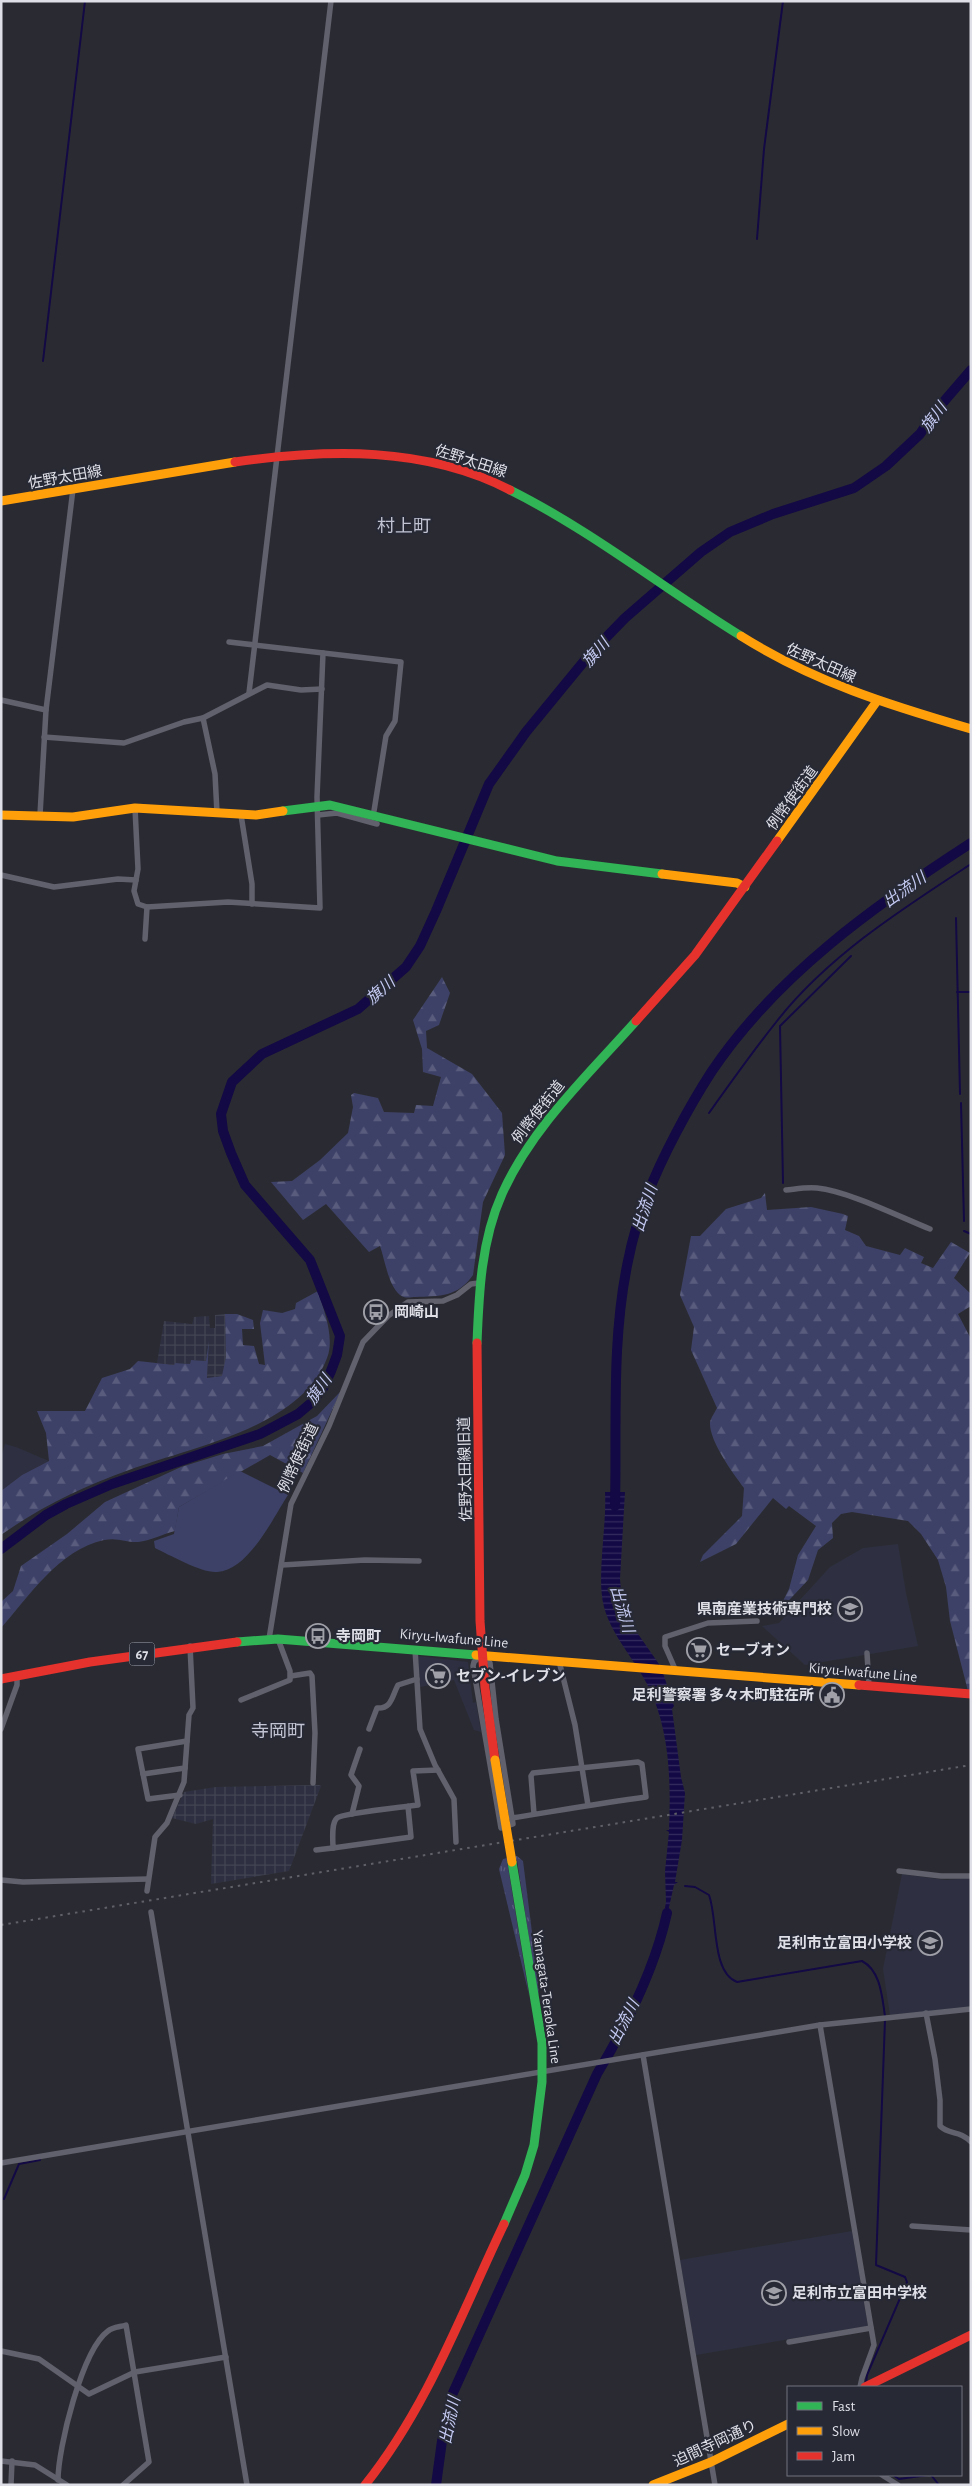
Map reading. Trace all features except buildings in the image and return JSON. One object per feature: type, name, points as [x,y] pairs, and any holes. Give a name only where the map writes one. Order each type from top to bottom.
[{"type":"main road","name":"佐野太田線","points":[[1,501],[277,457],[326,452],[368,453],[406,458],[457,469],[500,484],[542,503],[728,627],[801,672],[877,701]]},
{"type":"main road","points":[[877,701],[971,729]]},
{"type":"main road","name":"例幣使街道","points":[[479,1283],[485,1248],[502,1195],[533,1138],[596,1062],[696,955],[877,701]]},
{"type":"main road","points":[[1,815],[82,816],[135,808],[241,815],[318,810],[330,805],[583,866],[737,883],[745,887]]},
{"type":"main road","name":"佐野太田線旧道","points":[[479,1283],[476,1359],[482,1654]]},
{"type":"main road","name":"Kiryu-Iwafune Line","points":[[274,1639],[971,1694]]},
{"type":"main road","name":"67","points":[[1,1679],[190,1646],[274,1639]]},
{"type":"main road","name":"Yamagata-Teraoka Line","points":[[365,2485],[401,2437],[433,2382],[519,2187],[534,2144],[543,2072],[540,2025],[496,1760],[482,1654]]},
{"type":"main road","points":[[867,2386],[971,2335]]},
{"type":"main road","name":"迫間寺岡通り","points":[[653,2485],[711,2462],[787,2424]]},
{"type":"street","points":[[249,694],[331,1]]},
{"type":"street","points":[[40,815],[46,710],[73,489]]},
{"type":"street","points":[[228,642],[401,662],[395,721],[386,736],[374,811]]},
{"type":"street","points":[[135,808],[138,869],[134,891],[136,902],[147,907],[206,902],[320,908],[318,810],[324,654]]},
{"type":"street","points":[[44,738],[124,743],[184,722],[203,718],[267,685],[301,690],[322,689]]},
{"type":"street","points":[[1,700],[46,710]]},
{"type":"street","points":[[203,718],[215,774],[218,813]]},
{"type":"street","points":[[318,810],[337,812],[373,822]]},
{"type":"street","points":[[241,815],[252,884],[252,904]]},
{"type":"street","points":[[1,875],[54,887],[118,879],[136,880]]},
{"type":"street","points":[[145,939],[147,907]]},
{"type":"street","points":[[786,1190],[824,1189],[873,1206],[930,1230]]},
{"type":"street","name":"例幣使街道","points":[[274,1639],[291,1504],[314,1459],[368,1336],[388,1316],[408,1302],[443,1301],[457,1295],[471,1284],[479,1283]]},
{"type":"street","points":[[282,1565],[365,1560],[419,1561]]},
{"type":"street","points":[[676,1670],[665,1646],[665,1637],[708,1623],[757,1621]]},
{"type":"street","points":[[274,1639],[291,1676]]},
{"type":"street","points":[[147,1892],[155,1837],[167,1823],[180,1796],[184,1782],[189,1715],[193,1708],[190,1646]]},
{"type":"street","points":[[415,1649],[420,1729],[438,1770],[454,1799],[456,1842]]},
{"type":"street","points":[[867,1653],[869,1686]]},
{"type":"street","points":[[482,1654],[490,1663],[496,1719],[512,1818],[512,1826],[500,1828],[474,1666],[474,1662],[482,1654]]},
{"type":"street","points":[[559,1660],[575,1725],[588,1806]]},
{"type":"street","points":[[291,1676],[310,1673],[312,1676],[315,1733],[312,1783]]},
{"type":"street","points":[[1,1729],[17,1685],[16,1676]]},
{"type":"street","points":[[241,1700],[288,1682],[291,1676]]},
{"type":"street","points":[[369,1729],[377,1708],[383,1709],[391,1703],[398,1684],[416,1679]]},
{"type":"street","points":[[180,1796],[148,1800],[138,1749],[187,1741]]},
{"type":"street","points":[[352,1814],[359,1786],[351,1775],[360,1749]]},
{"type":"street","points":[[512,1818],[646,1796],[642,1765],[638,1762],[532,1774],[534,1814]]},
{"type":"street","points":[[143,1774],[185,1768]]},
{"type":"street","points":[[332,1848],[335,1821],[339,1816],[418,1805],[413,1771],[438,1770]]},
{"type":"street","points":[[316,1850],[411,1837],[408,1806]]},
{"type":"street","points":[[899,1871],[941,1876],[971,1876]]},
{"type":"street","points":[[1,1880],[23,1882],[148,1879]]},
{"type":"street","points":[[151,1912],[248,2485]]},
{"type":"street","points":[[1,2163],[820,2025],[971,2008]]},
{"type":"street","points":[[926,2013],[936,2059],[940,2100],[940,2126],[948,2132],[963,2135],[971,2142]]},
{"type":"street","points":[[820,2025],[874,2350],[860,2386]]},
{"type":"street","points":[[644,2055],[715,2485]]},
{"type":"street","points":[[912,2226],[971,2230]]},
{"type":"street","points":[[58,2480],[61,2446],[78,2386],[101,2338],[109,2330],[126,2325],[149,2462],[123,2485]]},
{"type":"street","points":[[789,2342],[871,2328]]},
{"type":"street","points":[[1,2351],[39,2359],[86,2392],[92,2393],[135,2372],[226,2358]]},
{"type":"street","points":[[1,2461],[35,2465],[67,2485]]},
{"type":"street","points":[[11,2485],[12,2461]]},
{"type":"street","points":[[884,2476],[898,2485]]},
{"type":"shaded area","points":[[225,1314],[226,1357],[223,1376],[207,1378],[209,1346],[207,1361],[191,1360],[190,1364],[175,1363],[174,1365],[157,1363],[164,1321],[192,1324],[194,1317],[209,1316],[210,1328],[215,1328],[215,1315]]},
{"type":"shaded area","points":[[5,1444],[49,1461],[22,1475],[1,1491],[1,1457]]},
{"type":"shaded area","name":"県南産業技術専門校","points":[[898,1544],[906,1593],[918,1646],[805,1665],[762,1626],[779,1623],[830,1567],[863,1548]]},
{"type":"shaded area","points":[[418,1656],[468,1662],[473,1703],[476,1702],[481,1732],[474,1730],[454,1680],[420,1687]]},
{"type":"shaded area","points":[[321,1786],[289,1871],[211,1884],[213,1819],[196,1824],[172,1818],[184,1792],[216,1787]]},
{"type":"shaded area","name":"足利市立富田小学校","points":[[902,1874],[946,1880],[971,1878],[971,2007],[890,2015],[883,1969]]},
{"type":"shaded area","name":"足利市立富田中学校","points":[[852,2231],[868,2326],[696,2355],[680,2260]]},
{"type":"green space","points":[[442,977],[450,993],[439,1025],[426,1031],[427,1048],[472,1074],[502,1113],[505,1155],[483,1202],[473,1275],[461,1288],[448,1294],[406,1297],[396,1291],[387,1272],[380,1246],[369,1252],[326,1204],[303,1220],[271,1182],[292,1181],[320,1160],[348,1133],[353,1107],[351,1095],[354,1093],[378,1098],[384,1112],[414,1113],[416,1105],[433,1106],[441,1077],[423,1072],[422,1049],[413,1020]]},
{"type":"green space","points":[[765,1193],[767,1210],[811,1207],[843,1214],[848,1216],[845,1230],[859,1236],[866,1246],[900,1255],[905,1248],[924,1257],[921,1263],[933,1268],[951,1242],[970,1253],[954,1278],[971,1294],[971,1306],[958,1314],[971,1339],[971,1691],[968,1691],[950,1621],[946,1587],[938,1560],[921,1534],[908,1521],[852,1512],[841,1514],[832,1523],[833,1538],[818,1550],[808,1580],[777,1613],[789,1589],[798,1555],[816,1526],[789,1506],[786,1509],[773,1498],[736,1544],[700,1562],[703,1555],[742,1516],[744,1488],[722,1456],[713,1438],[710,1422],[717,1408],[691,1350],[694,1327],[680,1295],[691,1236],[700,1236],[726,1209],[761,1198]]},
{"type":"green space","points":[[318,1291],[328,1324],[329,1350],[327,1358],[314,1382],[294,1402],[242,1432],[129,1470],[79,1490],[31,1515],[1,1535],[1,1491],[22,1475],[49,1461],[46,1433],[37,1411],[85,1411],[102,1378],[130,1369],[138,1361],[174,1365],[175,1363],[190,1364],[191,1360],[206,1361],[209,1341],[207,1378],[222,1376],[226,1357],[225,1314],[237,1314],[253,1320],[254,1329],[242,1329],[243,1345],[254,1346],[259,1364],[265,1365],[260,1323],[263,1310],[282,1313],[295,1309],[296,1303]]},
{"type":"green space","points":[[341,1391],[303,1473],[270,1455],[179,1507],[175,1531],[143,1541],[134,1542],[109,1539],[88,1545],[73,1553],[46,1575],[1,1628],[1,1602],[13,1591],[21,1566],[67,1534],[105,1502],[181,1467],[223,1454],[263,1446],[317,1416]]},
{"type":"green space","points":[[240,1471],[288,1495],[258,1542],[239,1563],[228,1569],[210,1572],[155,1548],[154,1541],[174,1534],[179,1507]]},
{"type":"green space","points":[[517,1856],[523,1861],[539,1988],[538,1996],[517,1860],[507,1861],[529,1995],[499,1869],[503,1859]]},
{"type":"water","points":[[605,1492],[625,1492],[620,1579],[622,1603],[629,1621],[661,1667],[674,1706],[672,1709],[681,1777],[685,1793],[682,1840],[675,1882],[678,1882],[674,1885],[665,1925],[662,1924],[666,1902],[665,1871],[669,1832],[666,1830],[669,1830],[670,1811],[665,1737],[655,1701],[642,1675],[612,1627],[604,1607],[601,1567],[605,1521]]},
{"type":"waterway","points":[[43,361],[85,1]]},
{"type":"waterway","points":[[757,239],[764,149],[783,1]]},
{"type":"waterway","name":"旗川","points":[[1,1549],[46,1515],[66,1504],[112,1484],[260,1434],[298,1414],[311,1403],[323,1388],[331,1371],[337,1355],[340,1336],[310,1260],[245,1185],[231,1153],[223,1131],[221,1114],[232,1082],[262,1054],[358,1009],[406,967],[420,946],[436,911],[489,784],[526,732],[590,654],[625,618],[701,552],[730,532],[773,514],[854,488],[886,466],[920,434],[934,413],[971,370]]},
{"type":"waterway","name":"出流川","points":[[615,1506],[617,1352],[619,1322],[628,1261],[641,1211],[660,1164],[680,1125],[712,1071],[738,1036],[797,973],[864,917],[971,843]]},
{"type":"waterway","points":[[709,1113],[777,1021],[819,975],[893,916],[971,864]]},
{"type":"waterway","points":[[956,918],[960,1094]]},
{"type":"waterway","points":[[783,1183],[780,1026],[851,956]]},
{"type":"waterway","points":[[957,992],[971,992]]},
{"type":"waterway","points":[[961,1103],[964,1221]]},
{"type":"waterway","points":[[964,1231],[971,1234]]},
{"type":"waterway","points":[[685,1886],[695,1887],[709,1895],[719,1956],[723,1968],[737,1982],[862,1961],[868,1965],[877,1978],[885,2016]]},
{"type":"waterway","name":"出流川","points":[[436,2485],[442,2441],[452,2395],[597,2074],[638,1996],[655,1955],[667,1913]]},
{"type":"waterway","points":[[866,2382],[867,2375],[907,2282],[905,2277],[876,2265],[885,2020]]},
{"type":"waterway","points":[[4,2199],[19,2164],[40,2160]]},
{"type":"waterway","points":[[894,2476],[899,2479],[921,2476]]},
{"type":"waterway","points":[[932,2476],[939,2485]]},
{"type":"railway","points":[[1,1925],[971,1765]]},
{"type":"traffic: fast","points":[[510,490],[570,523],[741,636]]},
{"type":"traffic: fast","points":[[283,811],[330,805],[557,861],[662,874]]},
{"type":"traffic: fast","points":[[477,1343],[480,1286],[485,1249],[502,1194],[514,1170],[545,1124],[580,1082],[636,1021]]},
{"type":"traffic: fast","points":[[237,1642],[278,1639],[476,1655]]},
{"type":"traffic: fast","points":[[504,2224],[525,2175],[534,2145],[542,2082],[542,2043],[512,1862]]},
{"type":"traffic: slow","points":[[1,501],[235,462]]},
{"type":"traffic: slow","points":[[741,636],[796,667],[853,691],[971,729]]},
{"type":"traffic: slow","points":[[777,841],[877,701]]},
{"type":"traffic: slow","points":[[1,815],[73,817],[135,808],[256,815],[283,811]]},
{"type":"traffic: slow","points":[[662,874],[737,883],[745,887]]},
{"type":"traffic: slow","points":[[476,1655],[859,1685]]},
{"type":"traffic: slow","points":[[495,1760],[512,1862]]},
{"type":"traffic: slow","points":[[653,2485],[711,2462],[787,2424]]},
{"type":"traffic: jam","points":[[235,462],[305,455],[340,454],[410,458],[444,465],[478,476],[510,490]]},
{"type":"traffic: jam","points":[[636,1021],[695,955],[777,841]]},
{"type":"traffic: jam","points":[[477,1343],[480,1621],[485,1688],[495,1760]]},
{"type":"traffic: jam","points":[[1,1679],[90,1662],[237,1642]]},
{"type":"traffic: jam","points":[[859,1685],[971,1694]]},
{"type":"traffic: jam","points":[[365,2485],[407,2424],[425,2391],[442,2359],[504,2224]]},
{"type":"traffic: jam","points":[[867,2386],[971,2335]]},
{"type":"place","name":"岡崎山","points":[[376,1312]]},
{"type":"place","name":"県南産業技術専門校","points":[[850,1609]]},
{"type":"place","name":"寺岡町","points":[[318,1636]]},
{"type":"place","name":"セーブオン","points":[[699,1650]]},
{"type":"place","name":"セブン-イレブン","points":[[438,1676]]},
{"type":"place","name":"足利警察署 多々木町駐在所","points":[[832,1695]]},
{"type":"place","name":"足利市立富田小学校","points":[[930,1943]]},
{"type":"place","name":"足利市立富田中学校","points":[[774,2293]]},
{"type":"district","name":"村上町","points":[[404,526]]},
{"type":"district","name":"寺岡町","points":[[278,1731]]}]
